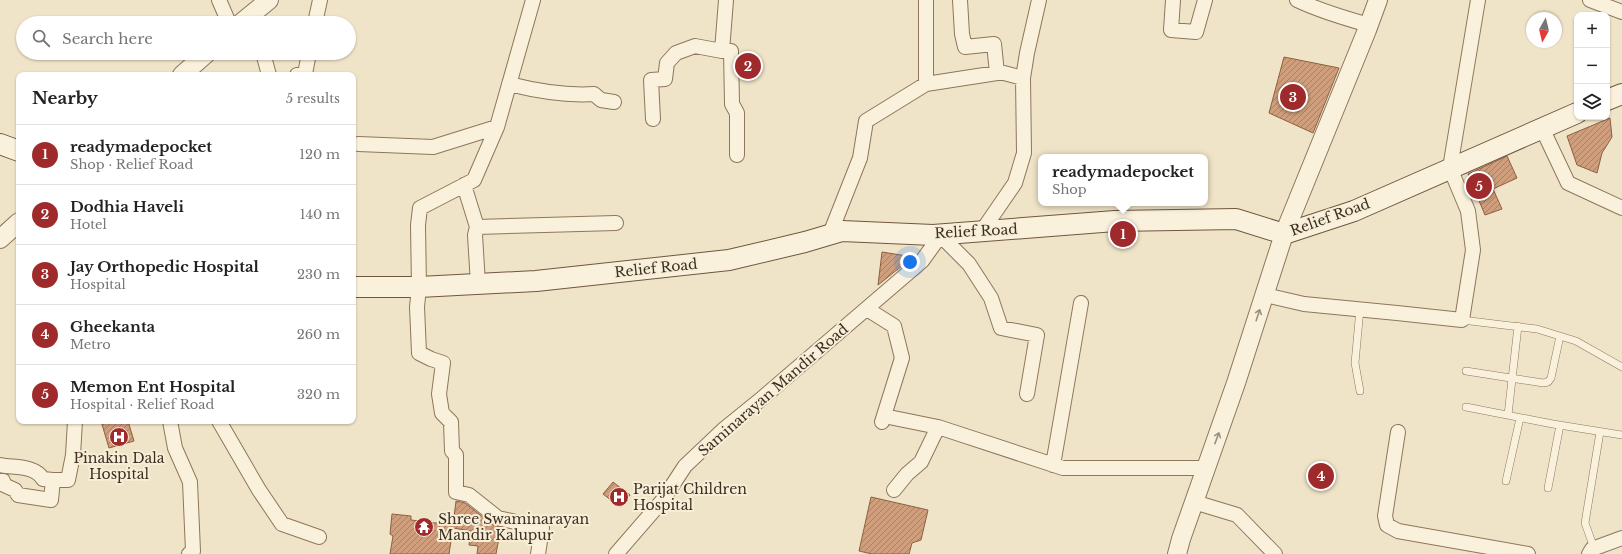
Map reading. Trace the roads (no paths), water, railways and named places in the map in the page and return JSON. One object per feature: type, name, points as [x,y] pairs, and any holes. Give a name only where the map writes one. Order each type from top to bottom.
[{"type":"main road","points":[[1610,99],[1622,94]]},
{"type":"main road","name":"Relief Road","points":[[356,287],[536,281],[729,260],[842,230],[936,234],[1115,221],[1236,219],[1284,234],[1354,210],[1574,114]]},
{"type":"main road","points":[[0,144],[16,150]]},
{"type":"street","points":[[219,0],[227,16]]},
{"type":"street","points":[[253,16],[269,0]]},
{"type":"street","points":[[317,16],[320,0]]},
{"type":"street","points":[[532,0],[497,127],[474,180],[420,208],[418,225],[419,286],[417,307],[419,353],[443,363],[439,394],[442,413],[452,422],[452,451],[456,455],[456,492],[468,495],[498,518],[542,528],[538,554]]},
{"type":"street","points":[[722,51],[726,0]]},
{"type":"street","points":[[926,0],[926,84]]},
{"type":"street","points":[[960,0],[962,34],[965,47],[994,44],[997,74]]},
{"type":"street","points":[[982,231],[1015,183],[1024,154],[1024,78],[1027,54],[1039,0]]},
{"type":"street","points":[[1173,0],[1171,30],[1196,32],[1205,0]]},
{"type":"street","points":[[1297,0],[1341,17],[1369,25]]},
{"type":"street","points":[[1177,554],[1236,383],[1284,234],[1378,0]]},
{"type":"street","points":[[1265,294],[1304,304],[1462,320],[1473,250],[1468,211],[1450,168],[1478,0]]},
{"type":"street","points":[[1590,0],[1622,12]]},
{"type":"street","points":[[653,119],[651,80],[665,79],[667,63],[676,53],[695,46],[722,51],[731,51],[732,104],[737,113],[737,155]]},
{"type":"street","points":[[185,72],[199,60]]},
{"type":"street","points":[[265,60],[268,72]]},
{"type":"street","points":[[305,72],[308,60]]},
{"type":"street","points":[[830,234],[860,158],[866,121],[926,84],[1004,73],[1024,78]]},
{"type":"street","points":[[509,84],[545,92],[583,95],[594,94],[601,100],[614,102]]},
{"type":"street","points":[[358,144],[433,147],[497,127]]},
{"type":"street","points":[[1542,128],[1568,183],[1622,208]]},
{"type":"street","points":[[464,185],[477,226],[475,235],[478,284]]},
{"type":"street","points":[[477,226],[616,223]]},
{"type":"street","points":[[0,239],[16,225]]},
{"type":"street","points":[[936,234],[969,264],[991,298],[1001,328],[1037,334],[1027,394]]},
{"type":"street","name":"Saminarayan Mandir Road","points":[[616,554],[662,501],[685,466],[722,430],[760,400],[922,261],[935,243],[936,234]]},
{"type":"street","points":[[1053,465],[1081,303]]},
{"type":"street","points":[[867,309],[894,326],[902,358],[882,419],[938,427],[1063,468],[1206,468]]},
{"type":"street","points":[[0,465],[33,470],[43,479],[68,480],[73,455],[75,424]]},
{"type":"street","points":[[171,424],[175,448],[190,482],[193,551],[189,554]]},
{"type":"street","points":[[222,424],[259,490],[282,524],[319,537]]},
{"type":"street","points":[[894,490],[921,462],[938,427]]},
{"type":"street","points":[[1398,432],[1385,516],[1387,525],[1398,531],[1528,554]]},
{"type":"street","points":[[0,481],[3,481],[4,485],[15,490],[18,496],[51,500],[53,480]]},
{"type":"street","points":[[1194,502],[1237,515],[1275,554]]},
{"type":"street","points":[[1591,551],[1622,538]]},
{"type":"lane","points":[[1360,309],[1355,363],[1360,391]]},
{"type":"lane","points":[[1462,320],[1537,328],[1576,341],[1622,367]]},
{"type":"lane","points":[[1508,415],[1518,326]]},
{"type":"lane","points":[[1466,371],[1543,383],[1548,382],[1551,378],[1560,336]]},
{"type":"lane","points":[[1466,407],[1520,418],[1622,435]]},
{"type":"lane","points":[[1506,481],[1520,418]]},
{"type":"lane","points":[[1548,488],[1560,425]]},
{"type":"lane","points":[[1591,551],[1585,523],[1600,432]]},
{"type":"place","name":"Dodhia Haveli","points":[[748,66]]},
{"type":"place","name":"Jay Orthopedic Hospital","points":[[1293,97]]},
{"type":"place","name":"Memon Ent Hospital","points":[[1479,186]]},
{"type":"place","name":"readymadepocket","points":[[1123,234]]},
{"type":"place","name":"Pinakin Dala Hospital","points":[[119,437]]},
{"type":"place","name":"Gheekanta","points":[[1321,476]]},
{"type":"place","name":"Parijat Children Hospital","points":[[619,497]]},
{"type":"place","name":"Shree Swaminarayan Mandir Kalupur","points":[[424,527]]}]
